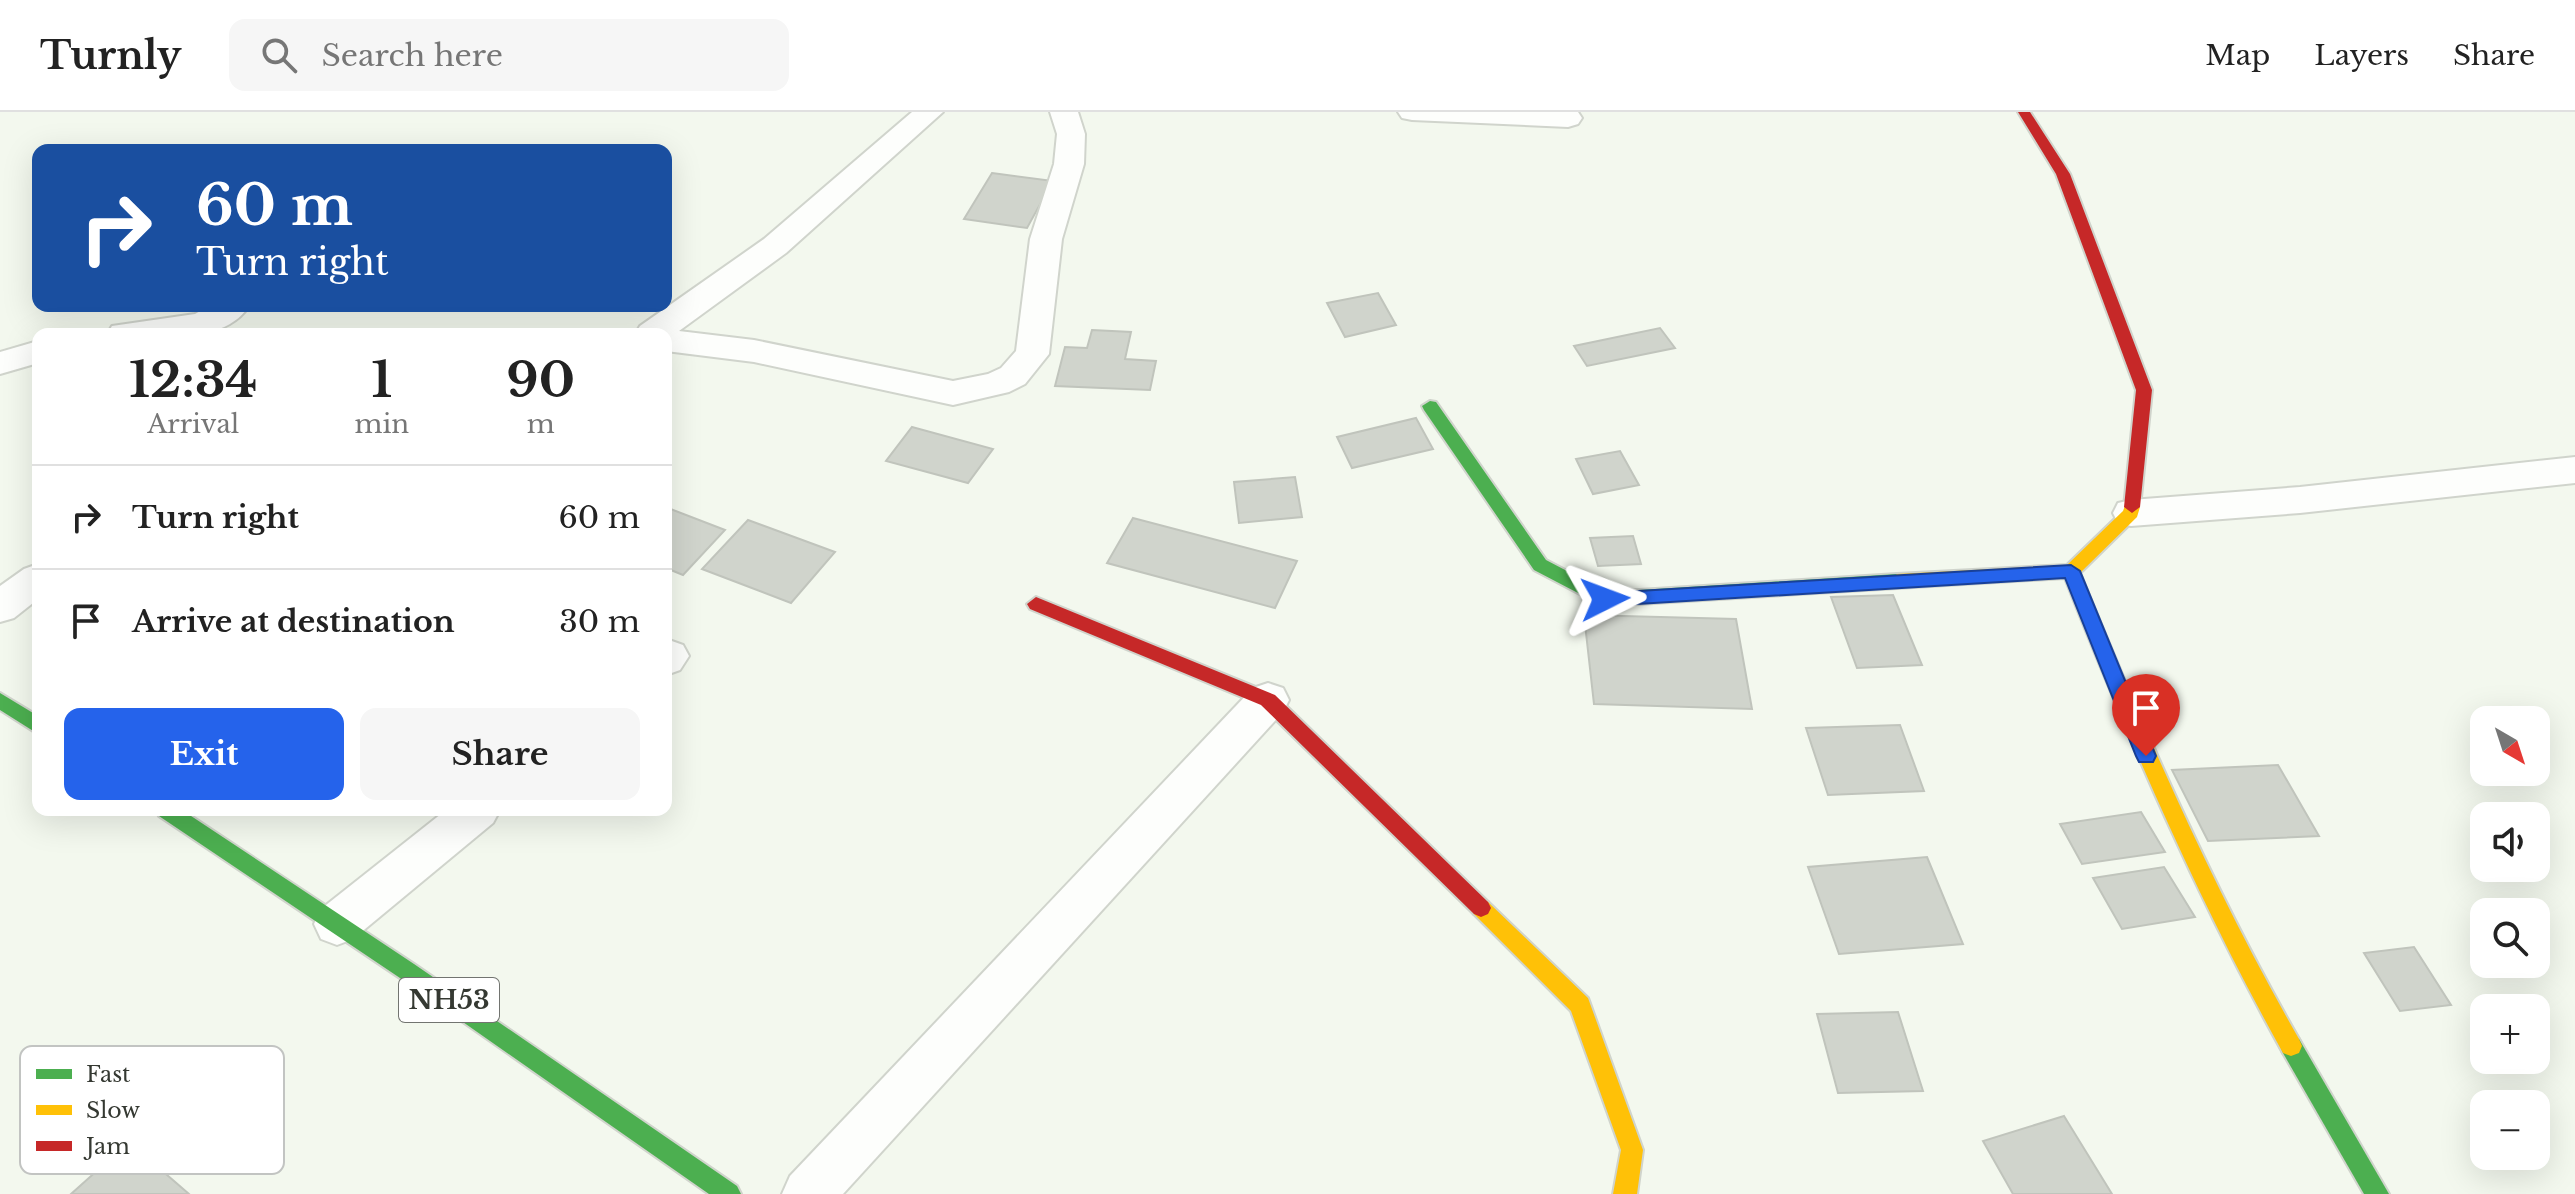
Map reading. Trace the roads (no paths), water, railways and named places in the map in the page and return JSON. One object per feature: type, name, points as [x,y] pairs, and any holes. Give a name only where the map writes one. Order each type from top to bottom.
[{"type":"main road","points":[[1430,406],[1540,565],[1605,599],[2071,571],[2131,513],[2144,390],[2063,174],[2024,112]]},
{"type":"main road","points":[[2071,571],[2134,730],[2243,965],[2377,1194]]},
{"type":"main road","points":[[1036,604],[1268,700],[1580,1005],[1632,1150],[1625,1194]]},
{"type":"main road","points":[[0,700],[32,722]]},
{"type":"main road","name":"NH53","points":[[175,816],[729,1194]]},
{"type":"street","points":[[660,328],[775,246],[929,112]]},
{"type":"street","points":[[672,341],[754,351],[953,393],[997,384],[1013,376],[1032,354],[1046,239],[1069,164],[1071,134],[1064,112]]},
{"type":"street","points":[[1412,112],[1568,118]]},
{"type":"street","points":[[216,328],[228,312]]},
{"type":"street","points":[[0,363],[32,354]]},
{"type":"street","points":[[2131,513],[2300,500],[2575,470]]},
{"type":"street","points":[[0,607],[32,583]]},
{"type":"street","points":[[808,1194],[1268,700]]},
{"type":"street","points":[[337,924],[471,816]]}]
